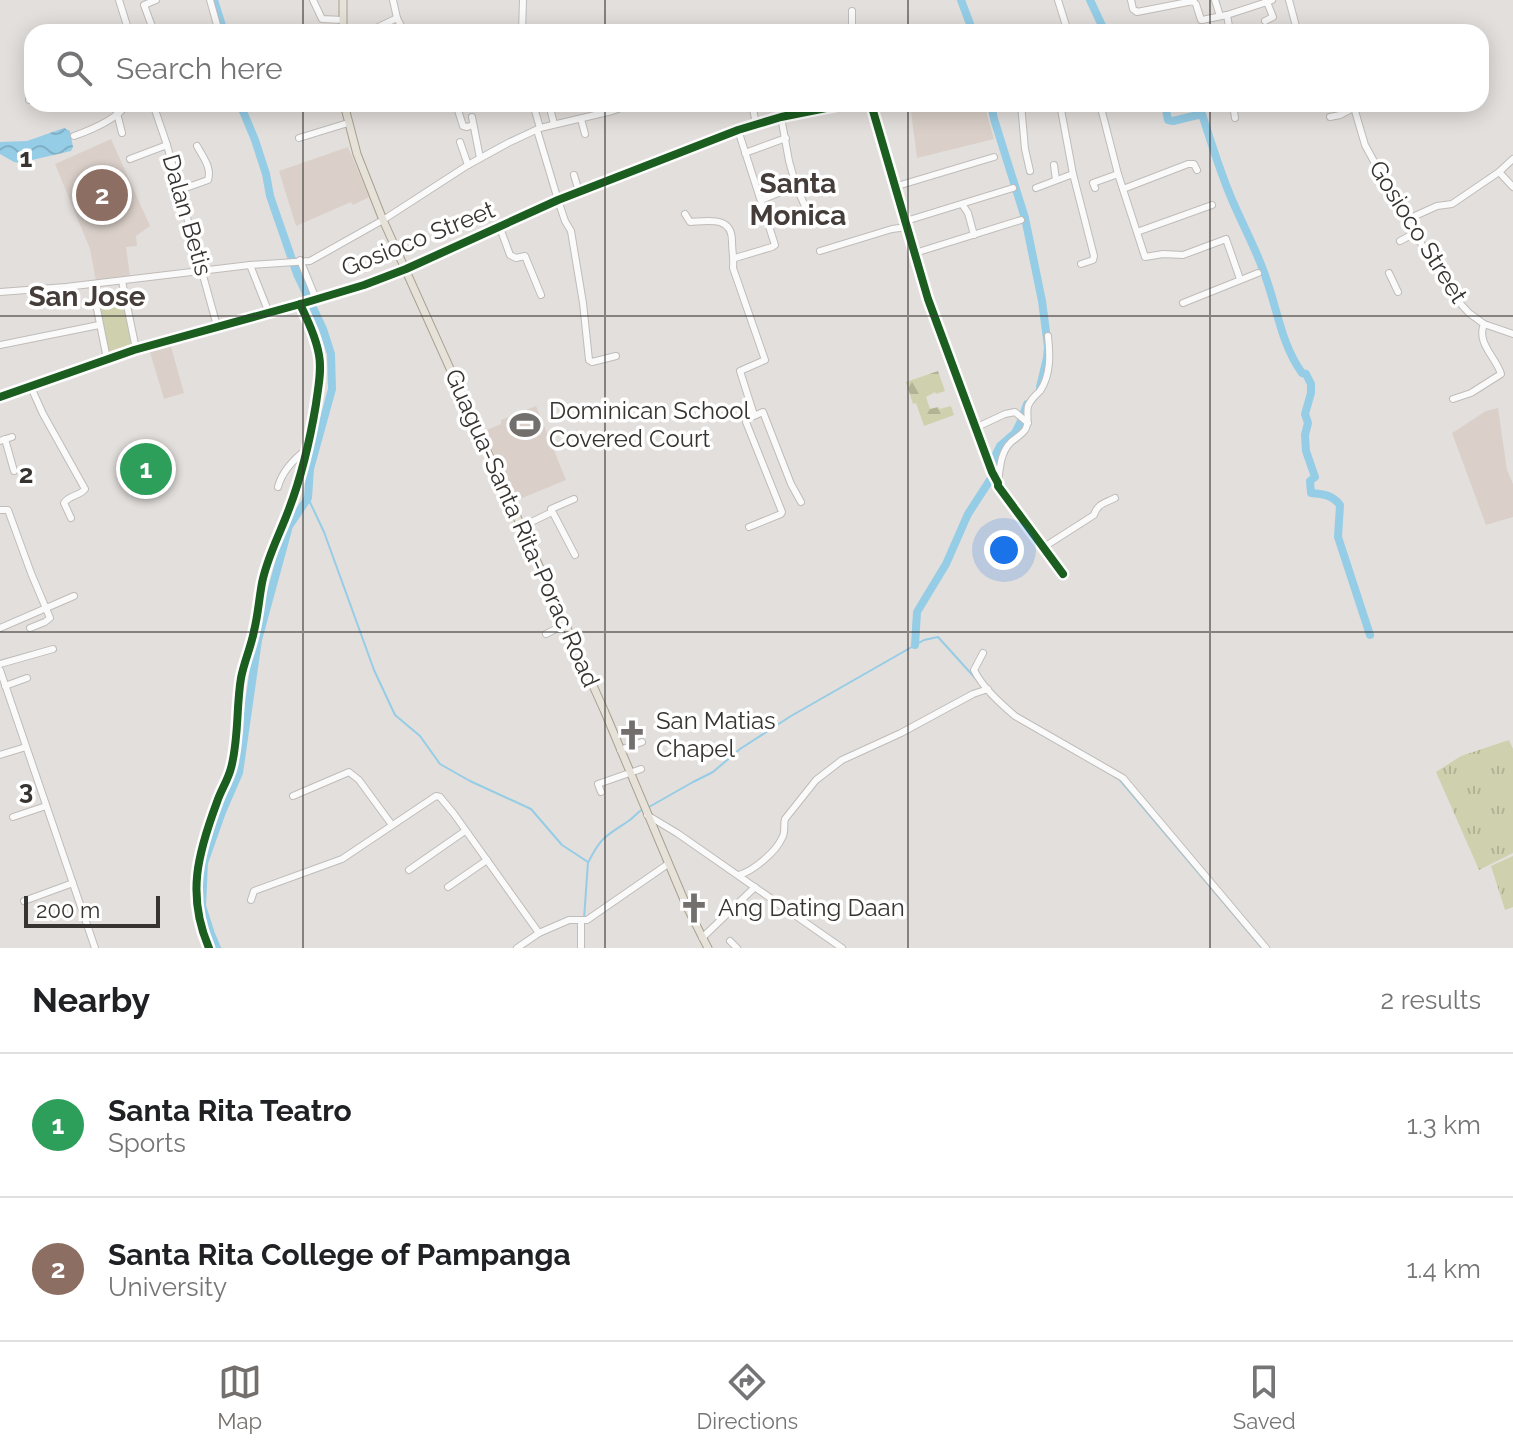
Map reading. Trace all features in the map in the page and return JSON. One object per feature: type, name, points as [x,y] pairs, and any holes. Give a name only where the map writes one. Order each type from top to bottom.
[{"type":"main road","points":[[343,0],[343,24]]},
{"type":"main road","name":"Guagua-Santa Rita-Porac Road","points":[[346,112],[357,154],[383,220],[708,948]]},
{"type":"street","points":[[119,0],[126,24]]},
{"type":"street","points":[[151,24],[144,5],[156,0]]},
{"type":"street","points":[[210,0],[217,24]]},
{"type":"street","points":[[313,0],[322,19],[343,20]]},
{"type":"street","points":[[393,0],[400,24]]},
{"type":"street","points":[[522,24],[523,0]]},
{"type":"street","points":[[1058,0],[1066,24]]},
{"type":"street","points":[[1131,0],[1137,12],[1195,1],[1201,20],[1223,16],[1249,4],[1270,1],[1273,17],[1265,21]]},
{"type":"street","points":[[1215,0],[1226,24]]},
{"type":"street","points":[[1289,0],[1295,24]]},
{"type":"street","points":[[852,11],[852,24]]},
{"type":"street","points":[[385,24],[397,18]]},
{"type":"street","name":"Dalan Betis","points":[[156,112],[217,326]]},
{"type":"street","points":[[459,112],[463,126],[473,125]]},
{"type":"street","points":[[535,112],[558,200],[571,231],[589,360],[592,362],[616,356]]},
{"type":"street","points":[[551,112],[554,124]]},
{"type":"street","points":[[0,292],[310,261],[383,220],[480,158],[538,129],[608,112]]},
{"type":"street","points":[[754,112],[756,124]]},
{"type":"street","name":"Gosioco Street","points":[[0,397],[136,349],[364,285],[558,200],[738,130],[805,112]]},
{"type":"street","points":[[873,112],[928,299],[998,486],[1063,574]]},
{"type":"street","points":[[1022,112],[1030,171]]},
{"type":"street","points":[[1061,112],[1073,174],[1094,256],[1093,260],[1081,264]]},
{"type":"street","points":[[1102,112],[1145,257],[1183,255],[1226,239],[1240,279]]},
{"type":"street","points":[[1234,112],[1235,118]]},
{"type":"street","points":[[1330,117],[1344,112]]},
{"type":"street","name":"Gosioco Street","points":[[1355,112],[1365,145],[1406,220],[1458,301],[1484,324],[1513,334]]},
{"type":"street","points":[[74,136],[117,113],[122,133]]},
{"type":"street","points":[[472,117],[480,158]]},
{"type":"street","points":[[781,117],[796,186],[813,224]]},
{"type":"street","points":[[581,119],[585,134]]},
{"type":"street","points":[[299,138],[348,123]]},
{"type":"street","points":[[735,258],[775,245],[738,130]]},
{"type":"street","points":[[745,153],[786,138]]},
{"type":"street","points":[[460,142],[468,165]]},
{"type":"street","points":[[130,159],[167,145]]},
{"type":"street","points":[[180,190],[208,180],[210,176],[210,169],[197,146]]},
{"type":"street","points":[[894,187],[994,157]]},
{"type":"street","points":[[1406,220],[1437,206],[1452,204],[1513,159]]},
{"type":"street","points":[[1123,189],[1192,163],[1197,170]]},
{"type":"street","points":[[1054,165],[1056,180]]},
{"type":"street","points":[[1499,172],[1513,187]]},
{"type":"street","points":[[1036,188],[1073,174]]},
{"type":"street","points":[[1095,188],[1093,183],[1118,174]]},
{"type":"street","points":[[574,175],[579,192]]},
{"type":"street","points":[[761,200],[796,186]]},
{"type":"street","points":[[820,251],[1013,188]]},
{"type":"street","points":[[962,204],[974,235]]},
{"type":"street","points":[[1137,232],[1212,205]]},
{"type":"street","points":[[685,214],[690,222],[710,221],[729,227],[733,233],[736,280],[765,360],[740,371],[754,415]]},
{"type":"street","points":[[915,253],[1021,220]]},
{"type":"street","points":[[500,228],[510,255],[516,258],[525,256],[541,295]]},
{"type":"street","points":[[1400,241],[1415,233]]},
{"type":"street","points":[[299,260],[316,300]]},
{"type":"street","points":[[250,265],[269,313]]},
{"type":"street","points":[[1183,303],[1258,273]]},
{"type":"street","points":[[1389,273],[1398,292]]},
{"type":"street","points":[[122,281],[136,349]]},
{"type":"street","points":[[92,284],[107,359]]},
{"type":"street","points":[[209,948],[196,906],[198,860],[232,766],[242,677],[255,631],[263,581],[268,560],[289,511],[307,449],[320,377],[320,357],[302,304]]},
{"type":"street","points":[[1453,399],[1471,393],[1501,374],[1481,334],[1484,324]]},
{"type":"street","points":[[0,345],[99,325]]},
{"type":"street","points":[[995,478],[1003,453],[1026,429],[1024,420],[1029,403],[1047,374],[1050,357],[1048,336]]},
{"type":"street","points":[[30,385],[85,489],[64,503],[71,518]]},
{"type":"street","points":[[749,527],[782,512],[746,422],[754,415],[763,412],[801,502]]},
{"type":"street","points":[[975,428],[1015,412],[1024,420]]},
{"type":"street","points":[[6,439],[14,471]]},
{"type":"street","points":[[278,487],[281,476],[307,449]]},
{"type":"street","points":[[1044,547],[1094,515],[1099,505],[1115,498]]},
{"type":"street","points":[[521,527],[574,499]]},
{"type":"street","points":[[0,510],[8,510],[50,618],[30,628]]},
{"type":"street","points":[[552,512],[575,555]]},
{"type":"street","points":[[0,628],[74,596]]},
{"type":"street","points":[[546,634],[565,624]]},
{"type":"street","points":[[0,664],[53,649]]},
{"type":"street","points":[[983,653],[974,670],[988,689],[1015,716],[1123,778],[1266,948]]},
{"type":"street","points":[[0,670],[95,948]]},
{"type":"street","points":[[5,686],[27,678]]},
{"type":"street","points":[[739,875],[753,869],[779,843],[785,819],[816,780],[830,769],[856,753],[988,689]]},
{"type":"street","points":[[620,750],[642,742]]},
{"type":"street","points":[[0,755],[26,747]]},
{"type":"street","points":[[601,792],[598,784],[641,769]]},
{"type":"street","points":[[293,796],[349,772],[359,780],[392,825]]},
{"type":"street","points":[[251,900],[254,891],[342,859],[436,796],[440,797],[539,933]]},
{"type":"street","points":[[13,817],[46,806]]},
{"type":"street","points":[[646,812],[842,948]]},
{"type":"street","points":[[409,870],[465,831]]},
{"type":"street","points":[[448,887],[487,860]]},
{"type":"street","points":[[517,948],[539,933],[569,920],[587,920],[668,864]]},
{"type":"street","points":[[24,901],[73,883]]},
{"type":"street","points":[[702,938],[755,887]]},
{"type":"street","points":[[581,920],[581,948]]},
{"type":"street","points":[[730,941],[737,948]]},
{"type":"shaded area","points":[[911,112],[986,112],[994,139],[917,158]]},
{"type":"shaded area","points":[[111,139],[150,226],[136,236],[137,246],[126,247],[130,276],[96,281],[90,249],[55,164]]},
{"type":"shaded area","points":[[348,147],[369,197],[296,226],[279,171]]},
{"type":"shaded area","points":[[170,343],[184,393],[164,399],[149,349]]},
{"type":"shaded area","points":[[536,406],[566,480],[515,501],[484,431],[501,424],[501,420]]},
{"type":"shaded area","points":[[1498,408],[1507,470],[1513,484],[1513,517],[1486,525],[1452,433],[1486,411]]},
{"type":"green space","points":[[122,295],[132,349],[108,354],[98,300]]},
{"type":"green space","points":[[938,371],[945,391],[926,397],[930,409],[951,406],[954,415],[924,426],[906,382]]},
{"type":"green space","points":[[1509,740],[1513,749],[1513,853],[1479,870],[1436,772],[1461,756]]},
{"type":"green space","points":[[1513,856],[1513,907],[1505,910],[1491,866]]},
{"type":"water","points":[[64,128],[70,131],[71,151],[19,163],[0,154],[0,142],[27,141]]},
{"type":"waterway","points":[[214,0],[222,24]]},
{"type":"waterway","points":[[961,0],[970,24]]},
{"type":"waterway","points":[[1090,0],[1101,24]]},
{"type":"waterway","points":[[217,948],[202,906],[204,863],[239,773],[258,640],[289,526],[308,498],[310,469],[332,389],[331,354],[323,329],[297,274],[243,112]]},
{"type":"waterway","points":[[993,112],[1025,218],[1042,301],[1048,347],[1040,387]]},
{"type":"waterway","points":[[1166,112],[1168,120],[1173,121],[1202,114],[1228,190],[1263,269],[1285,340],[1295,362],[1311,384],[1305,414],[1308,423],[1306,451],[1315,477],[1310,481],[1311,493],[1327,496],[1340,505],[1338,537],[1370,635]]},
{"type":"waterway","points":[[915,645],[917,612],[946,564],[968,514],[992,477],[1000,446],[1015,433],[1027,404]]},
{"type":"waterway","points":[[308,498],[324,532],[374,670],[395,715],[420,736],[440,764],[531,809],[562,845],[588,862],[584,919]]},
{"type":"waterway","points":[[649,807],[713,772],[740,749],[791,716],[924,640],[938,637],[976,679]]},
{"type":"waterway","points":[[1115,777],[1262,948]]},
{"type":"waterway","points":[[589,861],[605,838],[643,809]]},
{"type":"waterway","points":[[584,923],[584,935]]},
{"type":"cycle path","points":[[0,397],[134,350],[364,285],[558,200],[738,130],[806,112]]},
{"type":"cycle path","points":[[873,112],[928,299],[992,472],[998,486],[1063,574]]},
{"type":"cycle path","points":[[209,948],[202,929],[196,892],[200,857],[231,768],[241,678],[262,583],[302,470],[319,386],[318,349],[300,304]]},
{"type":"place","name":"Santa Rita College of Pampanga","points":[[102,195]]},
{"type":"place","name":"Dominican School Covered Court","points":[[525,425]]},
{"type":"place","name":"Santa Rita Teatro","points":[[146,469]]},
{"type":"place","name":"San Matias Chapel","points":[[632,735]]},
{"type":"place","name":"Ang Dating Daan","points":[[694,908]]},
{"type":"district","name":"Santa Monica","points":[[798,199]]},
{"type":"district","name":"San Jose","points":[[87,296]]}]
